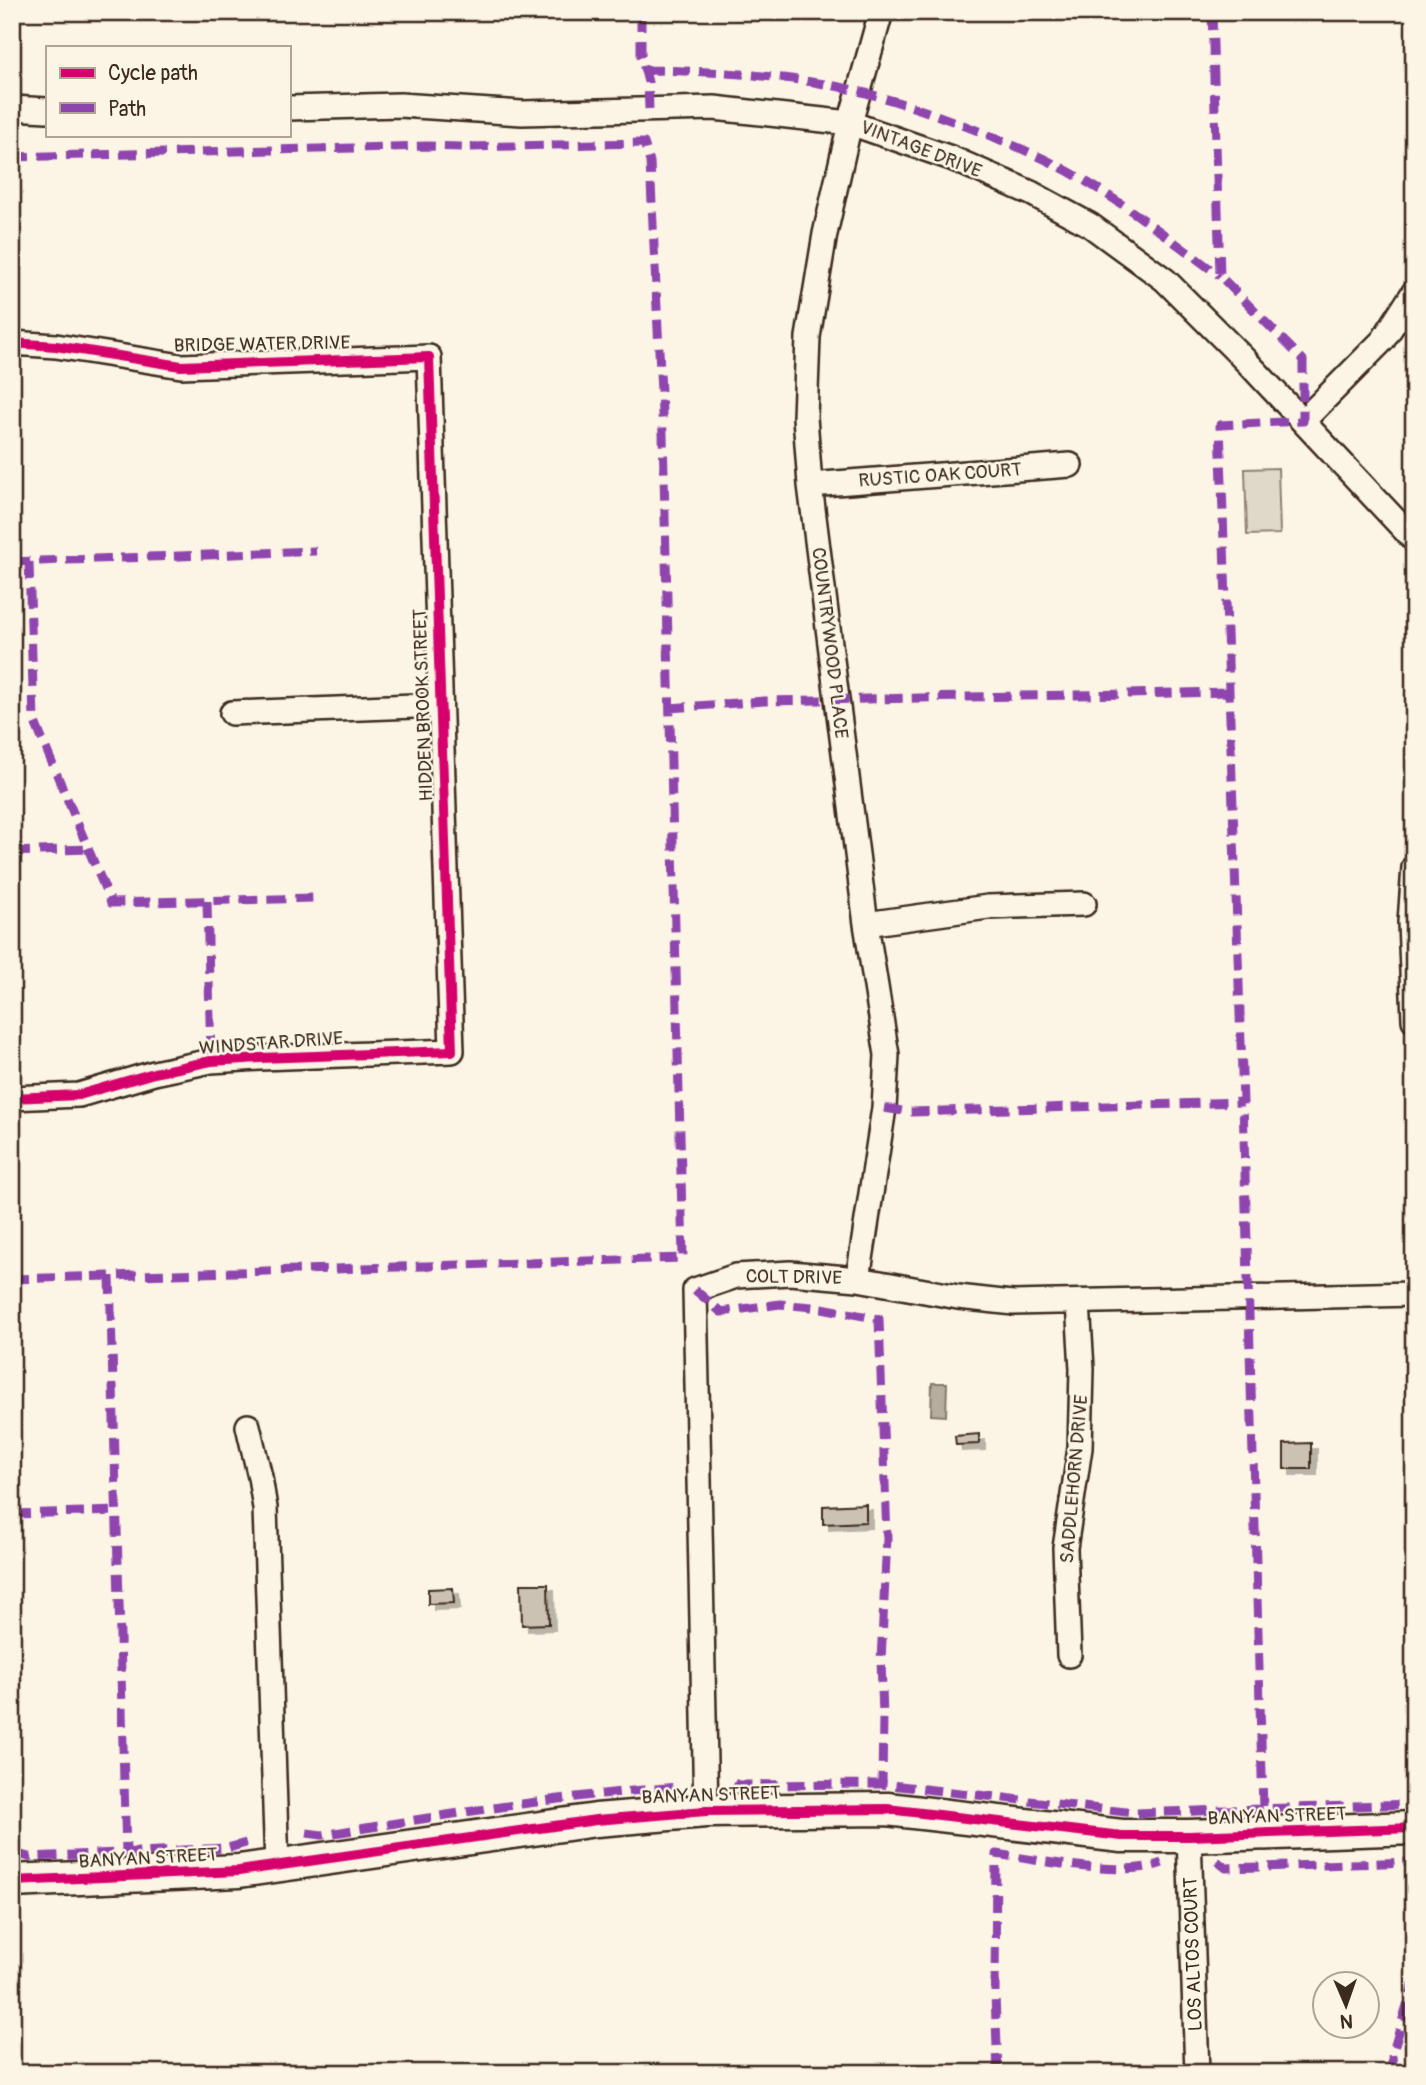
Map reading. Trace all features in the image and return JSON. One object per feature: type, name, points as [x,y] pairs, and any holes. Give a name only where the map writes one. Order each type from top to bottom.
[{"type":"street","name":"COUNTRYWOOD PLACE","points":[[858,1279],[884,1108],[887,1055],[866,924],[810,485],[804,417],[808,337],[825,234],[850,123],[881,12]]},
{"type":"street","name":"VINTAGE DRIVE","points":[[290,108],[400,105],[522,113],[714,108],[850,123],[951,158],[1031,194],[1090,225],[1165,280],[1303,421],[1414,540]]},
{"type":"street","points":[[12,108],[46,110]]},
{"type":"street","points":[[1303,421],[1383,340],[1414,292]]},
{"type":"street","name":"BRIDGE WATER DRIVE","points":[[12,343],[56,346],[181,366],[429,357]]},
{"type":"street","name":"HIDDEN BROOK STREET","points":[[429,357],[452,1051]]},
{"type":"street","name":"RUSTIC OAK COURT","points":[[810,485],[1070,465]]},
{"type":"street","points":[[232,713],[440,705]]},
{"type":"street","points":[[1414,867],[1410,922],[1414,1020]]},
{"type":"street","points":[[866,924],[988,907],[1084,904]]},
{"type":"street","name":"WINDSTAR DRIVE","points":[[12,1098],[79,1095],[154,1073],[211,1061],[452,1051]]},
{"type":"street","name":"COLT DRIVE","points":[[706,1811],[695,1290],[736,1276],[790,1273],[858,1279],[958,1297],[1013,1303],[1414,1294]]},
{"type":"street","name":"SADDLEHORN DRIVE","points":[[1069,1655],[1065,1548],[1080,1448],[1082,1369],[1078,1303]]},
{"type":"street","points":[[248,1426],[265,1508],[277,1867]]},
{"type":"street","name":"BANYAN STREET","points":[[12,1881],[205,1873],[277,1867],[596,1820],[706,1811],[887,1809],[1122,1836],[1414,1828]]},
{"type":"street","name":"LOS ALTOS COURT","points":[[1189,1836],[1197,2073]]},
{"type":"shaded area","points":[[1278,468],[1280,534],[1247,535],[1245,469]]},
{"type":"shaded area","points":[[932,1383],[947,1383],[946,1416],[931,1415]]},
{"type":"building","points":[[979,1434],[979,1444],[956,1445],[955,1436]]},
{"type":"building","points":[[1311,1443],[1311,1469],[1284,1469],[1284,1444]]},
{"type":"building","points":[[866,1504],[866,1522],[823,1524],[823,1506]]},
{"type":"building","points":[[521,1584],[548,1584],[549,1624],[522,1625]]},
{"type":"building","points":[[453,1588],[454,1603],[428,1604],[428,1589]]},
{"type":"marked path","points":[[641,12],[641,56],[648,82],[649,109]]},
{"type":"marked path","points":[[1212,12],[1220,276],[1303,360],[1303,421],[1220,425],[1263,1810]]},
{"type":"marked path","points":[[645,70],[738,74],[807,81],[870,94],[929,112],[1019,148],[1073,174],[1130,210],[1220,276]]},
{"type":"marked path","points":[[12,157],[644,143],[650,162],[663,434],[683,1258],[12,1279]]},
{"type":"marked path","points":[[12,487],[15,562]]},
{"type":"marked path","points":[[12,562],[316,551]]},
{"type":"marked path","points":[[29,562],[34,720],[111,903],[314,898]]},
{"type":"marked path","points":[[669,708],[764,701],[1229,692]]},
{"type":"marked path","points":[[12,852],[88,849]]},
{"type":"marked path","points":[[207,901],[211,1061]]},
{"type":"marked path","points":[[884,1108],[909,1112],[1243,1102]]},
{"type":"marked path","points":[[110,1276],[126,1854]]},
{"type":"marked path","points":[[695,1290],[721,1312],[780,1304],[822,1308],[879,1319],[887,1538],[881,1661],[882,1784]]},
{"type":"marked path","points":[[12,1514],[117,1511]]},
{"type":"marked path","points":[[734,1783],[882,1784],[1135,1813],[1414,1804]]},
{"type":"marked path","points":[[307,1833],[322,1835],[546,1801],[681,1787]]},
{"type":"marked path","points":[[14,1853],[29,1857],[228,1848],[246,1843]]},
{"type":"marked path","points":[[998,2073],[995,1995],[996,1854],[1104,1868],[1126,1869],[1162,1863]]},
{"type":"marked path","points":[[1217,1861],[1226,1868],[1414,1862]]},
{"type":"marked path","points":[[1393,2073],[1392,2055],[1414,1982]]},
{"type":"cycle path","points":[[12,343],[56,346],[181,366],[429,357],[452,1051],[211,1061],[154,1073],[79,1095],[12,1098]]},
{"type":"cycle path","points":[[12,1881],[239,1871],[596,1820],[706,1811],[887,1809],[1122,1836],[1414,1828]]}]
